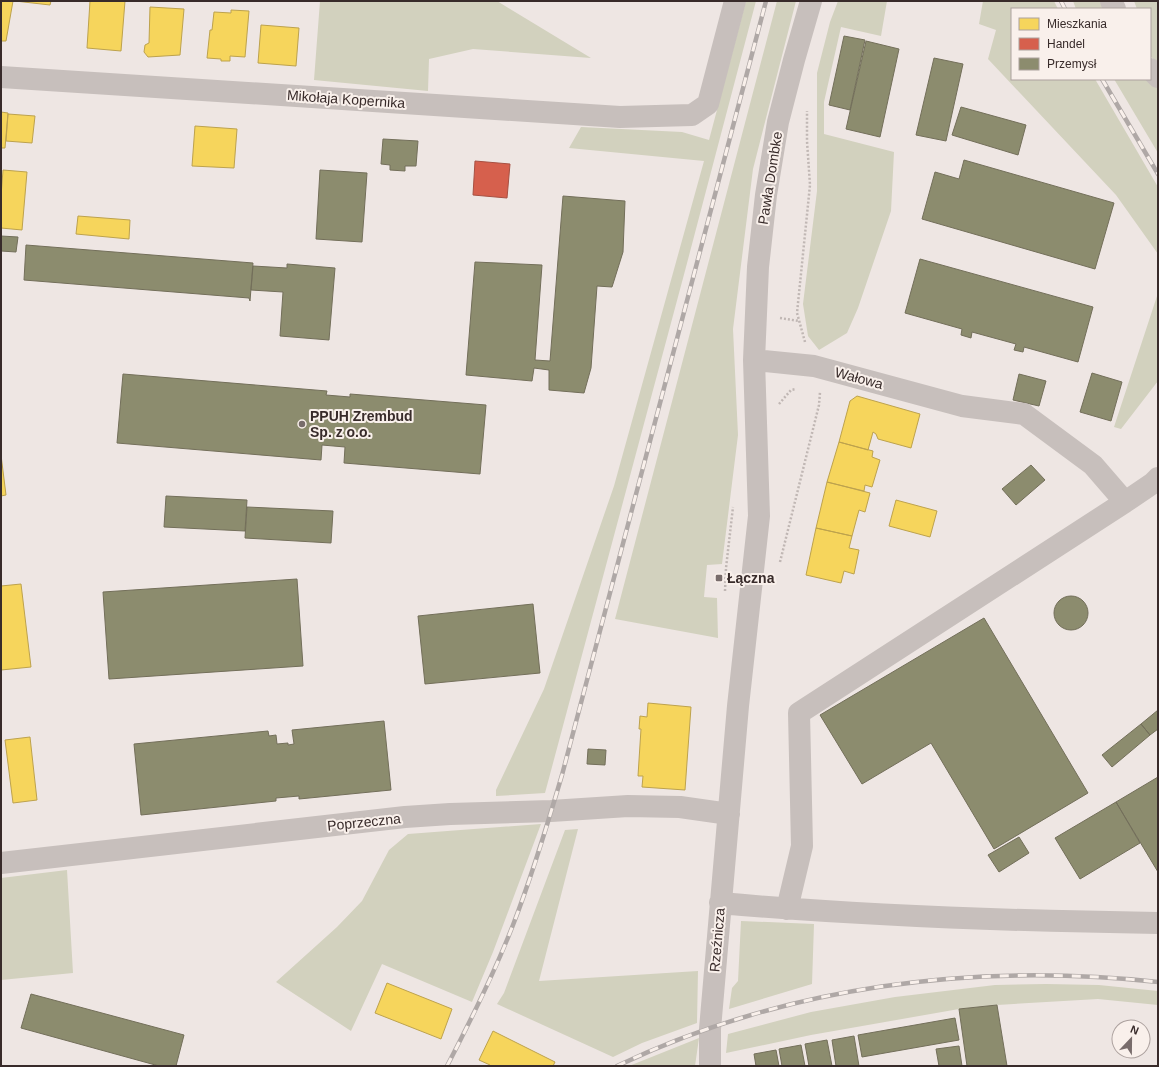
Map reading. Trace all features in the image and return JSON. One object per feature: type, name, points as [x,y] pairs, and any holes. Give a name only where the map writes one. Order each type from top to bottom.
[{"type":"street","name":"Mikołaja Kopernika","points":[[1,77],[620,117],[692,115],[708,104],[735,1]]},
{"type":"street","name":"Pawła Dombke","points":[[754,360],[758,267],[766,195],[778,122],[811,1]]},
{"type":"street","name":"Wałowa","points":[[754,360],[814,366],[962,406],[1024,414],[1094,465],[1125,502]]},
{"type":"street","points":[[729,814],[738,706],[759,516],[754,360]]},
{"type":"street","points":[[787,909],[802,846],[799,713],[1153,484],[1158,478]]},
{"type":"street","name":"Poprzeczna","points":[[1,863],[405,817],[551,811],[628,806],[680,807],[729,814]]},
{"type":"street","name":"Rzeźnicza","points":[[710,1066],[710,1029],[729,814]]},
{"type":"street","points":[[720,903],[787,909],[1048,921],[1158,923]]},
{"type":"path","points":[[779,564],[819,405],[820,388],[797,313],[810,185],[807,141],[807,110]]},
{"type":"path","points":[[724,596],[733,506]]},
{"type":"green space","points":[[320,1],[497,1],[591,58],[473,49],[429,59],[428,91],[314,80]]},
{"type":"green space","points":[[746,1],[756,1],[545,793],[496,796],[496,790],[544,689],[614,486],[704,161],[569,148],[581,127],[682,132],[709,140]]},
{"type":"green space","points":[[777,1],[796,1],[753,169],[733,329],[738,435],[722,564],[707,565],[704,597],[717,598],[718,638],[615,619]]},
{"type":"green space","points":[[838,1],[887,1],[881,36],[841,27],[824,102],[824,134],[894,152],[891,211],[858,308],[847,333],[819,350],[808,336],[803,304],[817,191],[817,73],[830,22]]},
{"type":"green space","points":[[983,1],[1054,1],[1058,8],[1011,8],[1011,80],[1096,80],[1158,187],[1158,254],[1116,195],[988,59],[996,30],[979,24]]},
{"type":"green space","points":[[1073,1],[1104,1],[1108,8],[1076,8]]},
{"type":"green space","points":[[1134,1],[1158,1],[1158,63],[1151,57],[1151,8],[1137,8]]},
{"type":"green space","points":[[1115,80],[1151,80],[1158,86],[1158,153]]},
{"type":"green space","points":[[1158,293],[1158,381],[1121,429],[1114,427]]},
{"type":"green space","points":[[541,824],[493,952],[472,1002],[382,964],[351,1031],[276,982],[337,927],[362,901],[389,850],[408,834]]},
{"type":"green space","points":[[578,829],[539,981],[698,971],[697,1023],[642,1043],[613,1057],[497,1004],[504,993],[565,830]]},
{"type":"green space","points":[[67,870],[73,973],[1,980],[1,878]]},
{"type":"green space","points":[[741,921],[814,924],[812,984],[729,1009],[732,988],[738,981]]},
{"type":"green space","points":[[995,985],[1099,985],[1158,991],[1158,1005],[1098,999],[997,1005],[959,1009],[811,1035],[726,1053],[728,1034],[811,1012],[895,997]]},
{"type":"green space","points":[[699,1038],[695,1066],[629,1066]]},
{"type":"building: Mieszkania","points":[[1,1],[13,1],[6,41],[1,41]]},
{"type":"building: Mieszkania","points":[[15,1],[51,1],[50,5]]},
{"type":"building: Mieszkania","points":[[90,1],[125,1],[121,51],[87,48]]},
{"type":"building: Mieszkania","points":[[150,7],[184,9],[180,55],[148,57],[144,52],[145,45],[149,43]]},
{"type":"building: Mieszkania","points":[[231,10],[249,11],[245,57],[230,56],[230,61],[207,58],[210,30],[212,30],[214,12],[231,13]]},
{"type":"building: Mieszkania","points":[[261,25],[299,28],[296,66],[258,63]]},
{"type":"building: Mieszkania","points":[[1,112],[8,113],[5,148],[1,148]]},
{"type":"building: Mieszkania","points":[[8,114],[35,116],[32,143],[6,141]]},
{"type":"building: Mieszkania","points":[[195,126],[237,129],[234,168],[192,166]]},
{"type":"building: Mieszkania","points":[[3,170],[27,172],[22,230],[1,228]]},
{"type":"building: Mieszkania","points":[[78,216],[130,220],[129,239],[76,234]]},
{"type":"building: Mieszkania","points":[[857,396],[920,414],[911,448],[878,439],[876,434],[873,432],[868,450],[839,442],[850,401]]},
{"type":"building: Mieszkania","points":[[839,442],[873,451],[872,457],[880,460],[872,487],[865,485],[864,491],[827,482]]},
{"type":"building: Mieszkania","points":[[1,455],[6,495],[1,496]]},
{"type":"building: Mieszkania","points":[[827,482],[870,493],[865,512],[859,510],[852,536],[816,528]]},
{"type":"building: Mieszkania","points":[[896,500],[937,511],[930,537],[889,526]]},
{"type":"building: Mieszkania","points":[[816,528],[852,536],[849,548],[859,550],[854,574],[844,571],[841,583],[806,575]]},
{"type":"building: Mieszkania","points":[[21,584],[31,667],[1,670],[1,586]]},
{"type":"building: Mieszkania","points":[[648,703],[691,707],[685,790],[642,787],[643,776],[638,776],[641,729],[639,729],[640,716],[647,717]]},
{"type":"building: Mieszkania","points":[[30,737],[37,800],[13,803],[5,740]]},
{"type":"building: Mieszkania","points":[[387,983],[452,1009],[441,1039],[375,1013]]},
{"type":"building: Mieszkania","points":[[493,1031],[555,1062],[553,1066],[489,1066],[490,1065],[479,1060]]},
{"type":"building: Handel","points":[[475,161],[510,164],[507,198],[473,195]]},
{"type":"building: Przemysł","points":[[844,36],[865,40],[850,110],[829,105]]},
{"type":"building: Przemysł","points":[[866,41],[899,49],[880,137],[846,129]]},
{"type":"building: Przemysł","points":[[934,58],[963,64],[946,141],[916,135]]},
{"type":"building: Przemysł","points":[[961,107],[1026,125],[1018,155],[952,135]]},
{"type":"building: Przemysł","points":[[383,139],[418,141],[416,166],[405,166],[405,171],[390,170],[390,165],[381,164]]},
{"type":"building: Przemysł","points":[[964,160],[1114,203],[1095,269],[922,219],[935,172],[959,179]]},
{"type":"building: Przemysł","points":[[320,170],[367,173],[362,242],[316,239]]},
{"type":"building: Przemysł","points":[[563,196],[625,201],[623,252],[612,287],[597,286],[591,368],[584,393],[549,390],[549,370],[534,368],[532,381],[466,375],[475,262],[542,265],[535,360],[550,361]]},
{"type":"building: Przemysł","points":[[1,236],[18,237],[16,252],[1,251]]},
{"type":"building: Przemysł","points":[[26,245],[253,263],[250,301],[249,298],[24,280]]},
{"type":"building: Przemysł","points":[[920,259],[1093,307],[1078,362],[1024,347],[1023,352],[1014,350],[1016,344],[972,332],[971,338],[961,335],[962,329],[905,313]]},
{"type":"building: Przemysł","points":[[287,264],[335,268],[329,340],[280,336],[283,292],[251,290],[253,266],[287,268]]},
{"type":"building: Przemysł","points":[[1092,373],[1122,382],[1111,421],[1080,412]]},
{"type":"building: Przemysł","name":"PPUH Zrembud Sp. z o.o.","points":[[123,374],[327,391],[326,395],[350,397],[350,394],[486,405],[480,474],[344,463],[345,447],[322,445],[321,460],[117,443]]},
{"type":"building: Przemysł","points":[[1019,374],[1046,381],[1039,406],[1013,400]]},
{"type":"building: Przemysł","points":[[1031,465],[1045,480],[1016,505],[1002,489]]},
{"type":"building: Przemysł","points":[[166,496],[247,500],[245,531],[164,527]]},
{"type":"building: Przemysł","points":[[247,507],[333,511],[331,543],[245,538]]},
{"type":"building: Przemysł","points":[[297,579],[303,666],[109,679],[103,592]]},
{"type":"building: Przemysł","points":[[1068,596],[1074,596],[1078,597],[1085,603],[1088,613],[1087,620],[1081,627],[1074,630],[1068,630],[1064,629],[1057,623],[1054,616],[1054,610],[1055,606],[1061,599]]},
{"type":"building: Przemysł","points":[[533,604],[540,673],[425,684],[418,616]]},
{"type":"building: Przemysł","points":[[984,618],[1088,793],[994,849],[931,743],[862,784],[820,715]]},
{"type":"building: Przemysł","points":[[1158,710],[1158,729],[1150,735],[1141,724]]},
{"type":"building: Przemysł","points":[[384,721],[391,790],[299,799],[299,796],[276,798],[276,801],[141,815],[134,744],[268,731],[269,736],[276,735],[277,744],[288,743],[288,745],[294,744],[292,730]]},
{"type":"building: Przemysł","points":[[1141,724],[1150,735],[1112,767],[1102,755]]},
{"type":"building: Przemysł","points":[[588,749],[606,750],[605,765],[587,764]]},
{"type":"building: Przemysł","points":[[1158,777],[1158,872],[1116,802]]},
{"type":"building: Przemysł","points":[[1116,802],[1140,843],[1080,879],[1055,838]]},
{"type":"building: Przemysł","points":[[1019,837],[1029,853],[999,872],[988,855]]},
{"type":"building: Przemysł","points":[[31,994],[184,1035],[176,1066],[159,1066],[21,1028]]},
{"type":"building: Przemysł","points":[[997,1005],[1007,1066],[967,1066],[959,1009]]},
{"type":"building: Przemysł","points":[[955,1018],[959,1040],[862,1057],[858,1035]]},
{"type":"building: Przemysł","points":[[854,1036],[859,1066],[836,1066],[832,1040]]},
{"type":"building: Przemysł","points":[[827,1040],[832,1066],[809,1066],[805,1044]]},
{"type":"building: Przemysł","points":[[801,1045],[805,1066],[782,1066],[779,1049]]},
{"type":"building: Przemysł","points":[[959,1046],[962,1066],[939,1066],[936,1049]]},
{"type":"building: Przemysł","points":[[776,1050],[779,1066],[756,1066],[754,1054]]},
{"type":"railway","points":[[447,1066],[482,997],[506,943],[527,888],[551,813],[766,1]]},
{"type":"railway","points":[[1061,1],[1064,8]]},
{"type":"railway","points":[[1103,80],[1158,174]]},
{"type":"railway","points":[[617,1066],[681,1039],[747,1016],[813,999],[882,986],[950,979],[1019,975],[1089,977],[1158,982]]},
{"type":"place","name":"PPUH Zrembud Sp. z o.o.","points":[[302,424]]},
{"type":"place","name":"Łączna","points":[[719,578]]}]
